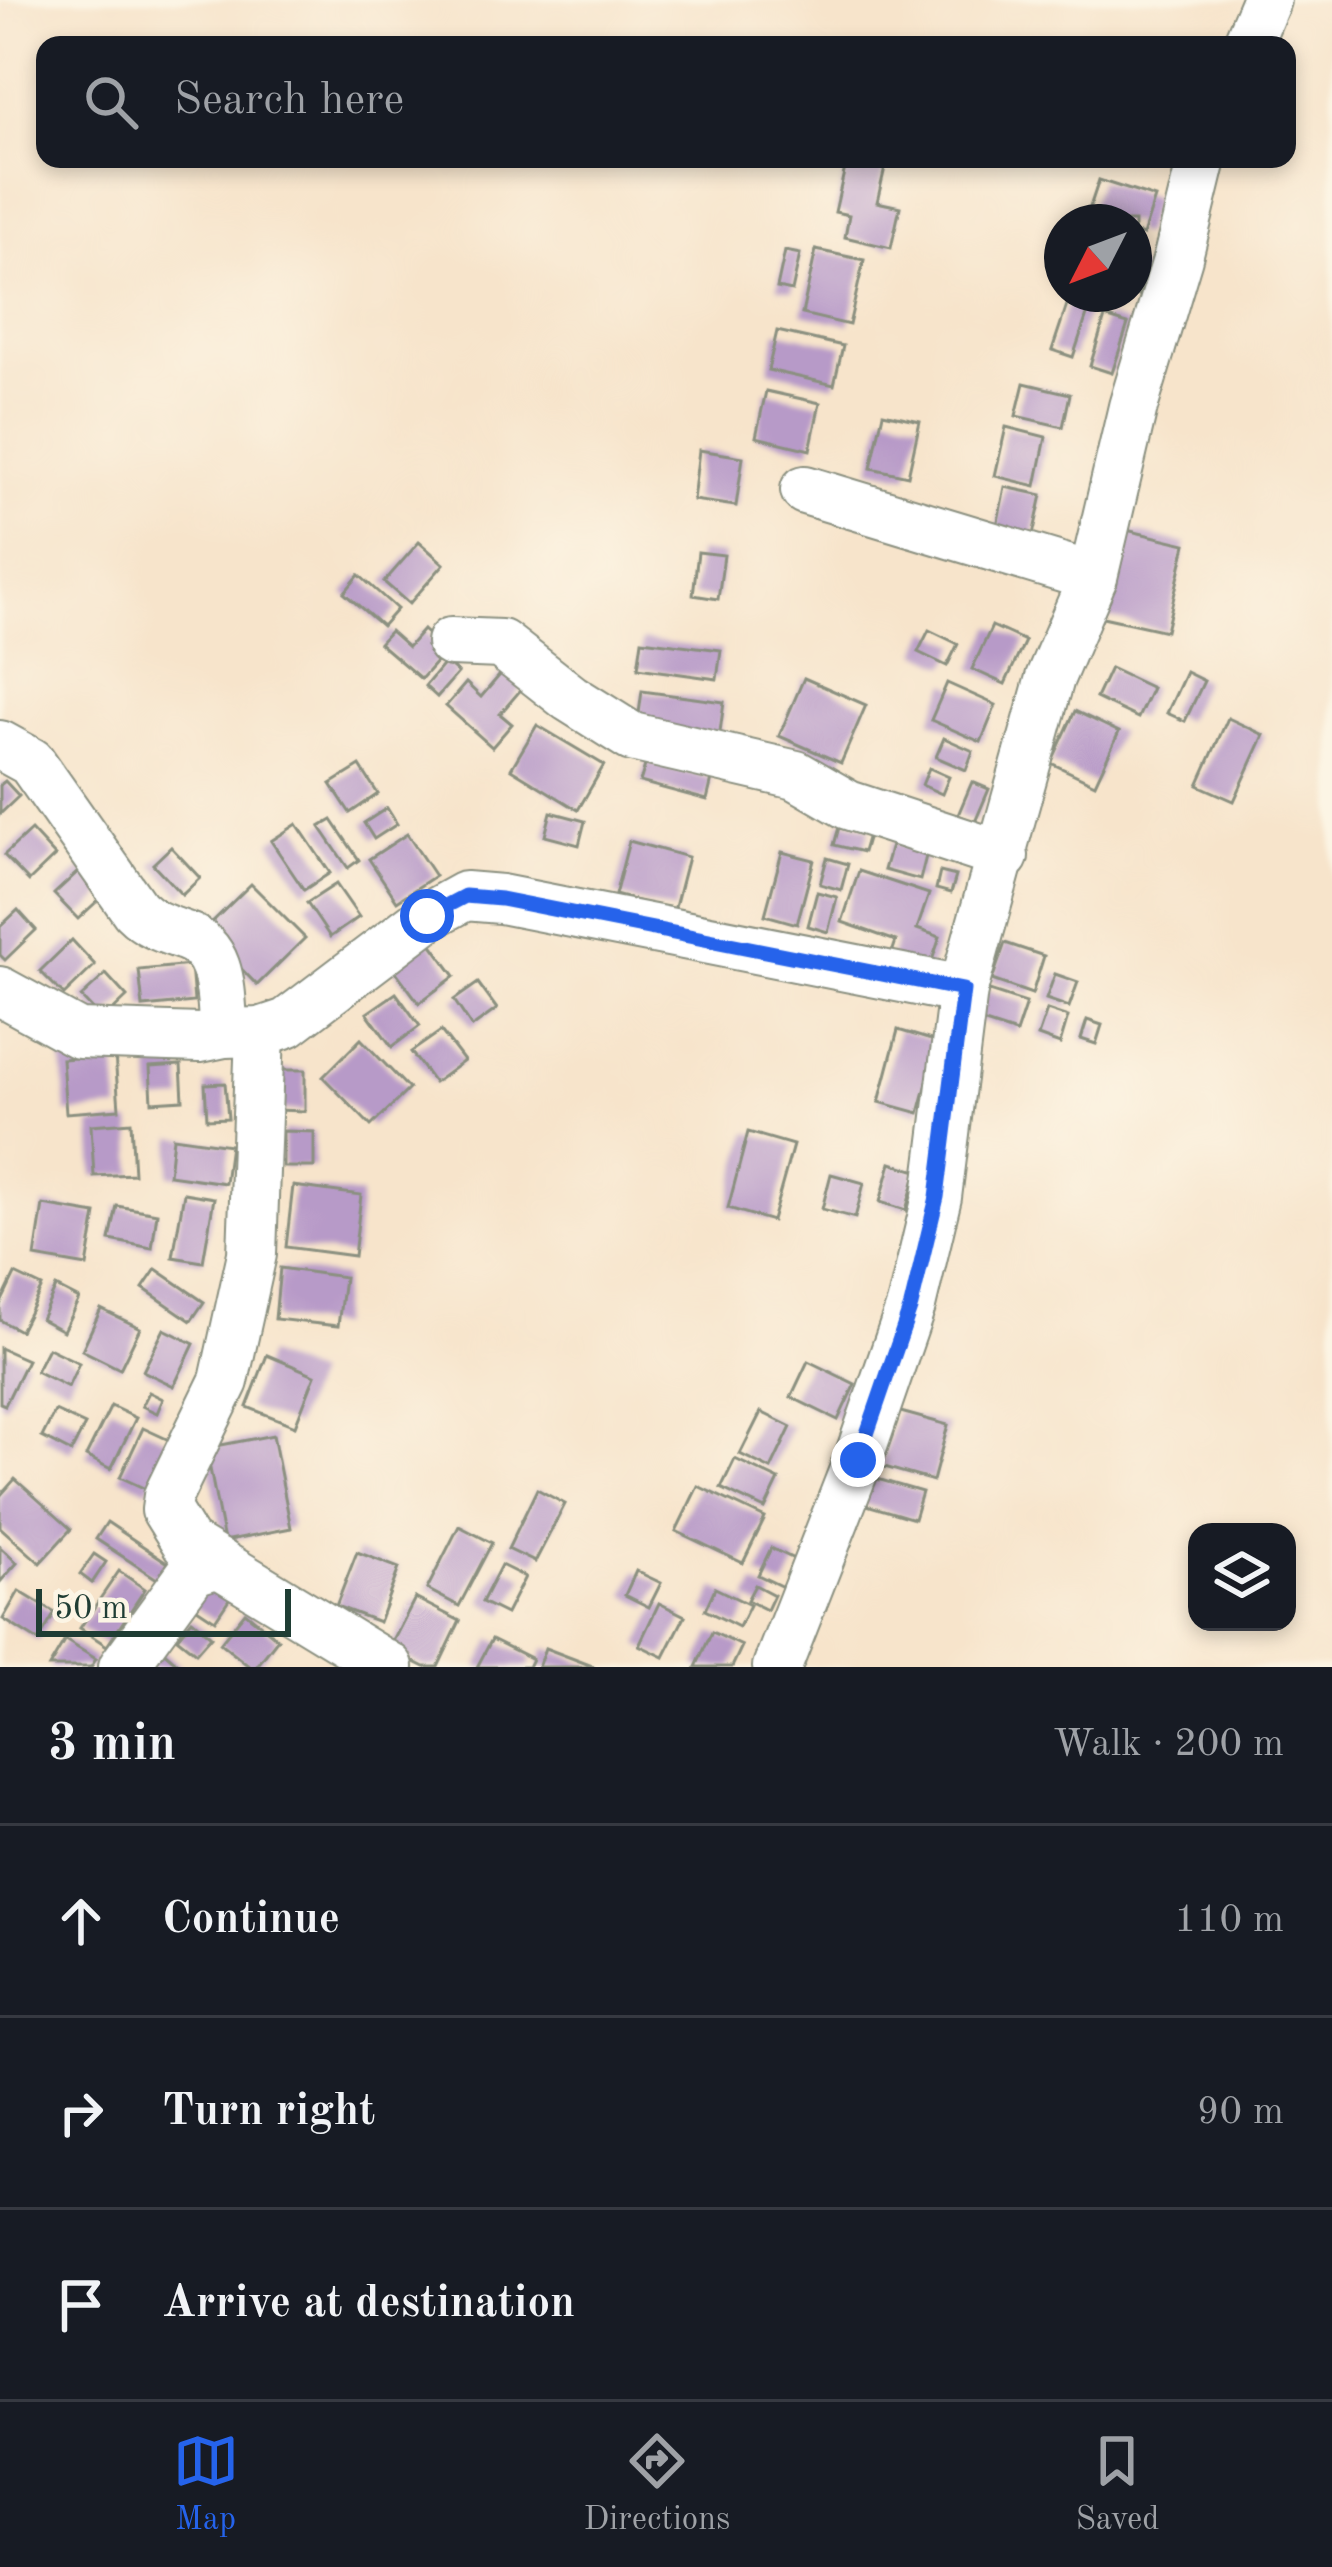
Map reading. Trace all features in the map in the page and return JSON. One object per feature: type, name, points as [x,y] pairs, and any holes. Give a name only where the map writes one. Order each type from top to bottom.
[{"type":"street","points":[[1251,36],[1266,0]]},
{"type":"street","points":[[777,1667],[858,1460],[911,1306],[937,1197],[963,990],[1051,678],[1093,577],[1133,407],[1199,168]]},
{"type":"street","points":[[805,490],[1093,577]]},
{"type":"street","points":[[451,642],[501,644],[570,698],[632,737],[796,775],[848,805],[1004,856]]},
{"type":"street","points":[[0,745],[31,762],[149,924],[202,941],[216,963],[242,1033],[252,1254],[224,1381],[168,1496],[166,1510],[187,1544],[389,1667]]},
{"type":"street","points":[[0,992],[79,1034],[200,1038],[242,1033],[286,1023],[374,953],[465,896],[501,899],[963,990]]},
{"type":"street","points":[[123,1667],[193,1571],[219,1563]]},
{"type":"building","points":[[845,168],[885,168],[877,202],[900,207],[891,248],[845,237],[849,215],[835,212]]},
{"type":"building","points":[[1099,180],[1155,198],[1152,207],[1091,204]]},
{"type":"building","points":[[816,250],[864,260],[849,325],[802,314]]},
{"type":"building","points":[[785,251],[800,254],[792,291],[777,288]]},
{"type":"building","points":[[1065,312],[1088,312],[1073,357],[1052,350]]},
{"type":"building","points":[[1105,317],[1128,324],[1112,373],[1090,366]]},
{"type":"building","points":[[777,331],[843,346],[834,385],[768,370]]},
{"type":"building","points":[[1024,383],[1070,394],[1063,427],[1016,416]]},
{"type":"building","points":[[766,391],[820,403],[810,450],[756,437]]},
{"type":"building","points":[[883,413],[920,421],[908,476],[871,468]]},
{"type":"building","points":[[1006,427],[1046,437],[1036,486],[995,476]]},
{"type":"building","points":[[699,450],[743,457],[736,506],[693,500]]},
{"type":"building","points":[[1005,487],[1042,495],[1031,544],[995,536]]},
{"type":"building","points":[[1122,529],[1186,544],[1166,631],[1103,617]]},
{"type":"building","points":[[419,542],[444,564],[409,604],[384,582]]},
{"type":"building","points":[[698,552],[724,555],[718,599],[693,595]]},
{"type":"building","points":[[359,575],[397,609],[382,626],[344,593]]},
{"type":"building","points":[[992,626],[1025,641],[1005,684],[972,669]]},
{"type":"building","points":[[423,630],[446,651],[421,679],[379,643],[390,631],[408,647]]},
{"type":"building","points":[[929,630],[958,644],[947,666],[918,652]]},
{"type":"building","points":[[642,640],[721,650],[717,679],[638,668]]},
{"type":"building","points":[[445,662],[458,673],[437,697],[425,686]]},
{"type":"building","points":[[511,662],[530,679],[500,714],[512,724],[492,747],[446,706],[466,683],[481,697]]},
{"type":"building","points":[[1110,668],[1152,688],[1138,718],[1096,698]]},
{"type":"building","points":[[1186,672],[1204,681],[1185,721],[1167,713]]},
{"type":"building","points":[[804,678],[866,705],[841,763],[779,736]]},
{"type":"building","points":[[947,683],[996,705],[981,742],[931,720]]},
{"type":"building","points":[[642,691],[724,702],[719,739],[637,728]]},
{"type":"building","points":[[1075,711],[1119,732],[1095,784],[1051,763]]},
{"type":"building","points":[[1228,718],[1264,735],[1234,801],[1198,785]]},
{"type":"building","points":[[537,725],[604,765],[578,810],[511,769]]},
{"type":"building","points":[[944,738],[973,751],[966,770],[936,757]]},
{"type":"building","points":[[646,762],[712,779],[707,800],[640,782]]},
{"type":"building","points":[[360,766],[378,794],[350,813],[331,784]]},
{"type":"building","points":[[929,768],[949,777],[942,794],[922,785]]},
{"type":"building","points":[[5,781],[19,796],[0,814],[0,785]]},
{"type":"building","points":[[972,782],[989,789],[975,822],[958,815]]},
{"type":"building","points":[[387,808],[397,824],[374,839],[364,823]]},
{"type":"building","points":[[551,812],[585,821],[579,845],[545,836]]},
{"type":"building","points":[[332,820],[359,860],[348,868],[320,827]]},
{"type":"building","points":[[841,820],[870,828],[863,852],[834,845]]},
{"type":"building","points":[[297,824],[330,873],[304,890],[271,841]]},
{"type":"building","points":[[31,830],[55,856],[29,881],[4,855]]},
{"type":"building","points":[[407,834],[435,876],[397,901],[369,859]]},
{"type":"building","points":[[629,841],[688,857],[674,911],[615,895]]},
{"type":"building","points":[[892,842],[927,852],[920,880],[884,870]]},
{"type":"building","points":[[171,847],[200,878],[182,895],[153,864]]},
{"type":"building","points":[[782,852],[814,860],[797,924],[765,915]]},
{"type":"building","points":[[827,858],[848,864],[841,890],[820,884]]},
{"type":"building","points":[[82,868],[106,893],[78,919],[54,894]]},
{"type":"building","points":[[859,871],[929,894],[917,929],[940,937],[928,972],[890,959],[896,941],[842,922]]},
{"type":"building","points":[[940,872],[956,876],[951,893],[936,889]]},
{"type":"building","points":[[251,884],[305,938],[257,985],[204,930]]},
{"type":"building","points":[[336,884],[359,917],[330,937],[307,903]]},
{"type":"building","points":[[817,892],[837,897],[828,932],[808,926]]},
{"type":"building","points":[[18,910],[36,930],[5,960],[0,955],[0,927]]},
{"type":"building","points":[[422,931],[455,976],[419,1003],[385,957]]},
{"type":"building","points":[[72,940],[95,965],[64,995],[40,971]]},
{"type":"building","points":[[1005,943],[1044,956],[1032,994],[992,980]]},
{"type":"building","points":[[191,965],[194,1002],[143,1007],[139,970]]},
{"type":"building","points":[[106,974],[127,997],[103,1020],[81,997]]},
{"type":"building","points":[[1055,974],[1078,982],[1069,1007],[1046,999]]},
{"type":"building","points":[[478,983],[497,1009],[472,1027],[454,1000]]},
{"type":"building","points":[[986,990],[1026,1003],[1016,1033],[976,1020]]},
{"type":"building","points":[[396,993],[420,1026],[392,1047],[367,1013]]},
{"type":"building","points":[[1047,1010],[1068,1017],[1060,1044],[1038,1036]]},
{"type":"building","points":[[1087,1020],[1102,1025],[1096,1044],[1081,1039]]},
{"type":"building","points":[[898,1030],[938,1042],[919,1113],[879,1102]]},
{"type":"building","points":[[441,1031],[464,1061],[434,1083],[411,1052]]},
{"type":"building","points":[[361,1039],[409,1089],[371,1126],[323,1077]]},
{"type":"building","points":[[115,1055],[119,1109],[66,1113],[62,1059]]},
{"type":"building","points":[[181,1065],[183,1100],[152,1102],[150,1067]]},
{"type":"building","points":[[275,1070],[305,1070],[305,1111],[275,1110]]},
{"type":"building","points":[[225,1083],[228,1118],[207,1119],[205,1084]]},
{"type":"building","points":[[131,1122],[134,1174],[94,1176],[91,1125]]},
{"type":"building","points":[[283,1131],[314,1132],[314,1167],[283,1167]]},
{"type":"building","points":[[748,1132],[793,1145],[772,1221],[728,1208]]},
{"type":"building","points":[[173,1137],[230,1145],[225,1183],[169,1175]]},
{"type":"building","points":[[891,1163],[917,1171],[906,1210],[880,1202]]},
{"type":"building","points":[[831,1174],[864,1183],[855,1218],[822,1209]]},
{"type":"building","points":[[293,1186],[361,1195],[354,1256],[286,1247]]},
{"type":"building","points":[[184,1193],[214,1198],[203,1262],[173,1257]]},
{"type":"building","points":[[43,1205],[96,1214],[87,1266],[35,1257]]},
{"type":"building","points":[[117,1206],[157,1213],[152,1248],[110,1240]]},
{"type":"building","points":[[280,1268],[344,1277],[338,1326],[275,1319]]},
{"type":"building","points":[[156,1269],[204,1302],[191,1321],[143,1288]]},
{"type":"building","points":[[15,1274],[42,1287],[20,1331],[0,1320],[0,1305]]},
{"type":"building","points":[[56,1287],[79,1299],[63,1331],[41,1319]]},
{"type":"building","points":[[101,1309],[140,1328],[120,1369],[82,1350]]},
{"type":"building","points":[[164,1329],[194,1344],[174,1386],[143,1371]]},
{"type":"building","points":[[0,1348],[27,1360],[5,1405],[0,1403]]},
{"type":"building","points":[[48,1348],[79,1363],[68,1387],[36,1371]]},
{"type":"building","points":[[267,1355],[315,1375],[295,1426],[247,1407]]},
{"type":"building","points":[[808,1361],[855,1384],[838,1420],[791,1397]]},
{"type":"building","points":[[149,1392],[163,1399],[157,1413],[142,1406]]},
{"type":"building","points":[[111,1406],[136,1418],[111,1469],[86,1456]]},
{"type":"building","points":[[55,1411],[85,1425],[71,1452],[42,1437]]},
{"type":"building","points":[[897,1411],[948,1425],[933,1481],[881,1466]]},
{"type":"building","points":[[761,1412],[791,1427],[771,1469],[740,1454]]},
{"type":"building","points":[[143,1428],[171,1441],[148,1490],[120,1477]]},
{"type":"building","points":[[273,1435],[291,1528],[224,1541],[206,1448]]},
{"type":"building","points":[[735,1459],[779,1480],[765,1509],[721,1488]]},
{"type":"building","points":[[860,1474],[922,1492],[914,1519],[853,1501]]},
{"type":"building","points":[[15,1479],[71,1529],[40,1563],[0,1527],[0,1496]]},
{"type":"building","points":[[698,1486],[765,1518],[743,1563],[676,1531]]},
{"type":"building","points":[[537,1489],[565,1504],[535,1562],[508,1549]]},
{"type":"building","points":[[107,1522],[168,1563],[157,1579],[96,1539]]},
{"type":"building","points":[[459,1526],[492,1543],[459,1606],[427,1589]]},
{"type":"building","points":[[0,1547],[17,1563],[0,1582]]},
{"type":"building","points":[[771,1548],[798,1561],[785,1588],[758,1575]]},
{"type":"building","points":[[357,1552],[399,1568],[379,1622],[336,1606]]},
{"type":"building","points":[[94,1554],[106,1562],[92,1583],[80,1574]]},
{"type":"building","points":[[501,1565],[525,1577],[506,1614],[482,1602]]},
{"type":"building","points":[[119,1571],[145,1589],[107,1646],[80,1628]]},
{"type":"building","points":[[636,1571],[661,1583],[649,1607],[625,1595]]},
{"type":"building","points":[[206,1575],[233,1593],[215,1620],[188,1602]]},
{"type":"building","points":[[755,1585],[774,1595],[767,1610],[747,1600]]},
{"type":"building","points":[[715,1588],[750,1605],[739,1627],[705,1610]]},
{"type":"building","points":[[19,1591],[55,1613],[38,1641],[3,1619]]},
{"type":"building","points":[[415,1598],[460,1621],[438,1667],[425,1667],[389,1649]]},
{"type":"building","points":[[659,1603],[685,1616],[664,1657],[639,1645]]},
{"type":"building","points":[[245,1612],[278,1639],[256,1667],[220,1643]]},
{"type":"building","points":[[192,1620],[211,1636],[196,1653],[177,1638]]},
{"type":"building","points":[[712,1632],[742,1646],[732,1667],[696,1667]]},
{"type":"building","points":[[492,1639],[532,1659],[528,1667],[477,1667]]},
{"type":"building","points":[[65,1640],[96,1659],[91,1667],[49,1667]]},
{"type":"building","points":[[156,1645],[182,1667],[144,1667]]},
{"type":"building","points":[[545,1648],[595,1667],[538,1667]]},
{"type":"route","points":[[427,916],[465,896],[501,899],[963,990],[937,1197],[911,1306],[858,1460]]}]
